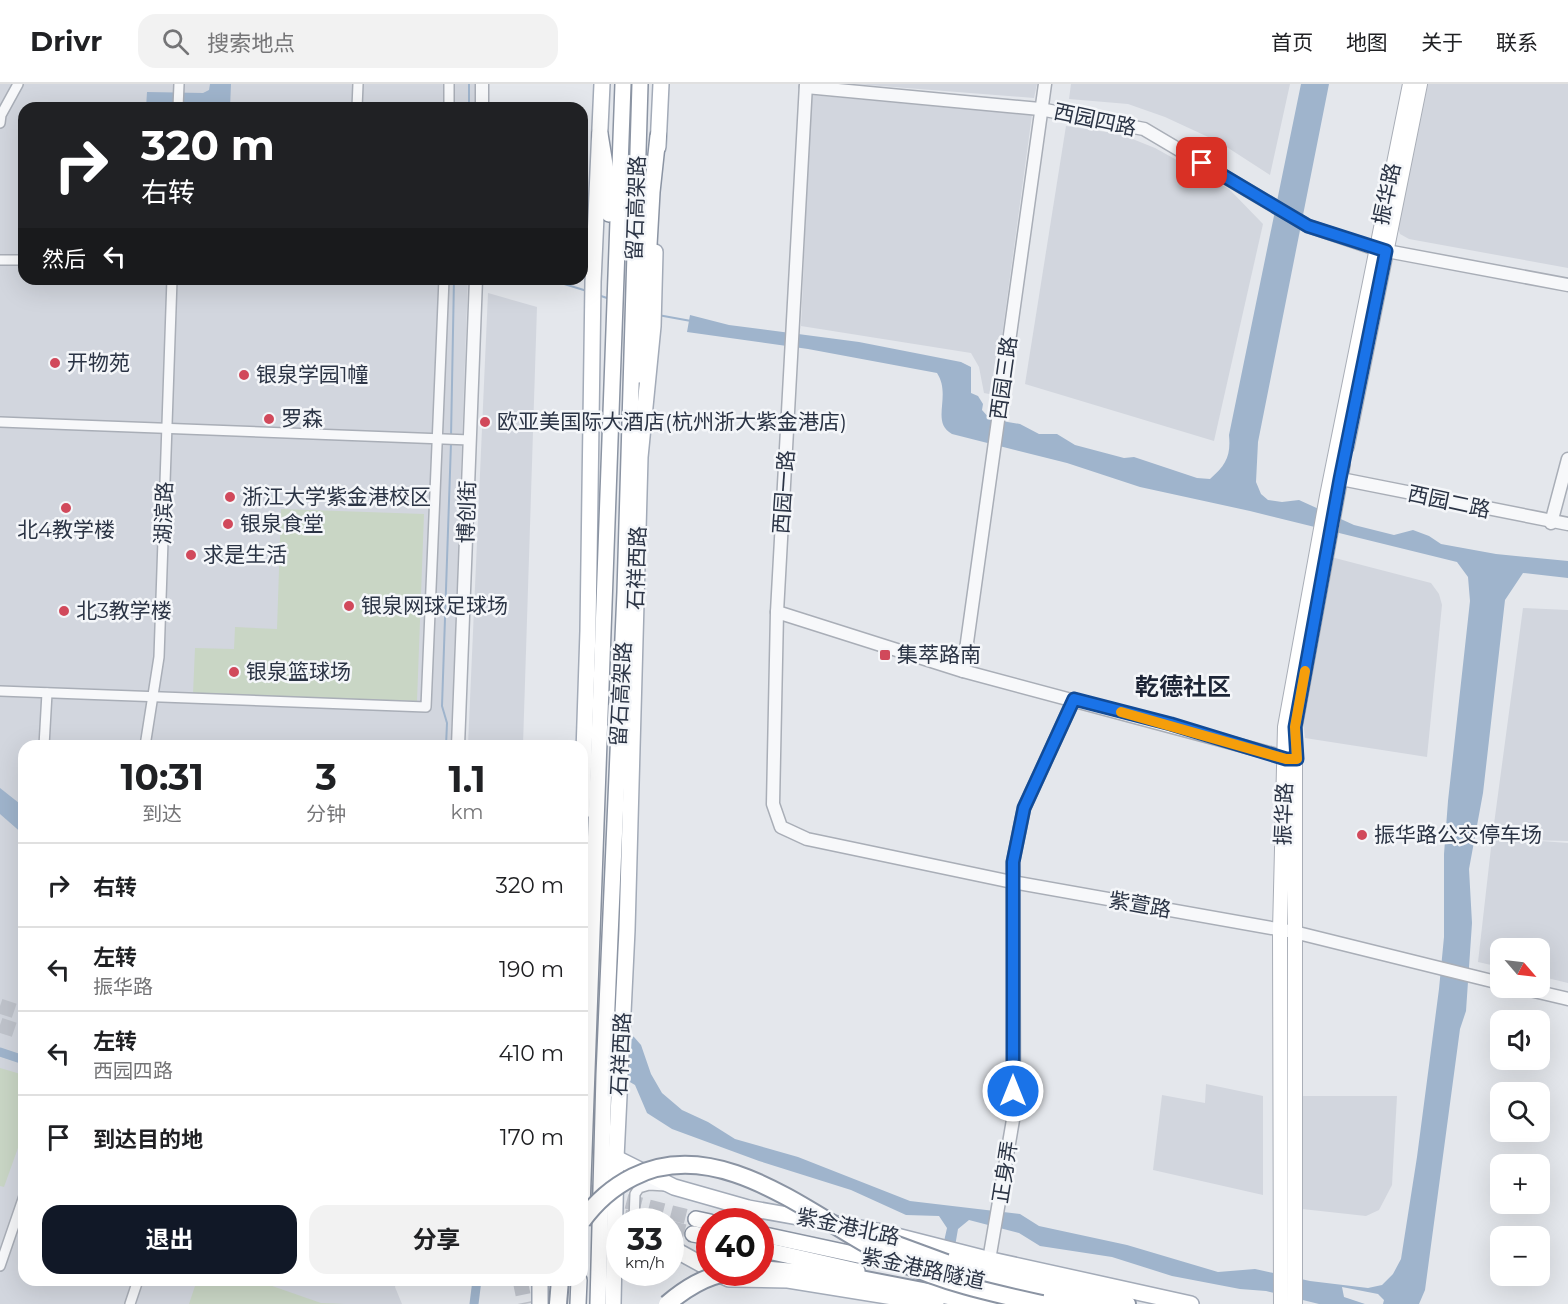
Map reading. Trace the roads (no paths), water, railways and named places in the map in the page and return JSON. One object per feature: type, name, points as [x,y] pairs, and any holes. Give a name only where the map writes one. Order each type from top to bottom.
[{"type":"highway","points":[[588,1214],[596,1204],[622,1183],[649,1170],[666,1166],[715,1167],[741,1176],[890,1244],[927,1257],[1006,1278],[1127,1304]]},
{"type":"highway","points":[[778,1194],[897,1260],[972,1288],[1042,1304]]},
{"type":"highway","points":[[774,1270],[845,1276],[990,1304]]},
{"type":"highway","points":[[667,1304],[696,1283]]},
{"type":"highway","points":[[558,1304],[560,1286]]},
{"type":"main road","points":[[584,740],[610,195],[600,134],[602,84]]},
{"type":"main road","name":"留石高架路","points":[[588,1026],[613,422],[605,310],[623,84]]},
{"type":"main road","name":"留石高架路","points":[[598,1304],[611,1077],[606,1012],[625,604],[628,430],[643,323],[644,297],[640,84]]},
{"type":"main road","points":[[644,297],[661,84]]},
{"type":"main road","name":"振华路","points":[[1281,1304],[1287,1273],[1287,931],[1295,727],[1332,496],[1381,250],[1410,84]]},
{"type":"main road","name":"振华路","points":[[1381,250],[1420,84]]},
{"type":"main road","name":"石祥西路","points":[[617,1208],[611,1077],[622,1025],[644,297]]},
{"type":"main road","name":"紫金港北路","points":[[616,1158],[674,1187],[748,1208],[877,1231],[989,1260],[1191,1304]]},
{"type":"main road","name":"紫金港路隧道","points":[[774,1237],[1086,1304]]},
{"type":"main road","name":"紫金港路隧道","points":[[774,1252],[1012,1304]]},
{"type":"main road","name":"振华路","points":[[1287,1273],[1294,1304]]},
{"type":"main road","points":[[774,1280],[800,1281],[936,1304]]},
{"type":"main road","points":[[540,1286],[540,1304]]},
{"type":"main road","points":[[579,1286],[579,1304]]},
{"type":"main road","name":"石祥西路","points":[[613,1304],[614,1286]]},
{"type":"street","points":[[0,123],[1,115],[18,84]]},
{"type":"street","points":[[178,102],[179,84]]},
{"type":"street","points":[[357,102],[358,84]]},
{"type":"street","points":[[449,84],[449,102]]},
{"type":"street","points":[[482,84],[482,102]]},
{"type":"street","name":"西园三路","points":[[963,671],[1045,84]]},
{"type":"street","name":"西园四路","points":[[806,86],[1040,109],[1144,129],[1308,226],[1381,250],[1568,285]]},
{"type":"street","name":"西园一路","points":[[781,827],[772,804],[777,612],[796,310],[806,86]]},
{"type":"street","points":[[0,260],[18,260]]},
{"type":"street","name":"湖滨路","points":[[146,740],[159,657],[172,285]]},
{"type":"street","points":[[0,691],[426,707],[442,439],[444,285]]},
{"type":"street","name":"博创街","points":[[458,740],[476,285]]},
{"type":"street","points":[[0,422],[468,440]]},
{"type":"street","points":[[1551,523],[1568,459]]},
{"type":"street","name":"西园二路","points":[[1336,478],[1551,523],[1568,524]]},
{"type":"street","points":[[777,612],[963,671],[1171,724],[1292,759]]},
{"type":"street","points":[[44,740],[46,693]]},
{"type":"street","name":"正身弄","points":[[989,1260],[1014,1114],[1012,882],[1016,842],[1024,808],[1074,699]]},
{"type":"street","name":"紫萱路","points":[[781,827],[807,839],[1012,882],[1287,931],[1490,981]]},
{"type":"street","points":[[1550,995],[1568,999]]},
{"type":"street","points":[[634,1208],[635,1194],[639,1188],[649,1185],[674,1187]]},
{"type":"street","points":[[0,1266],[18,1214]]},
{"type":"street","points":[[130,1304],[136,1286]]},
{"type":"water","points":[[210,84],[231,84],[230,102],[146,102],[147,92],[203,93],[209,90]]},
{"type":"water","points":[[1301,84],[1329,84],[1258,442],[1256,482],[1261,494],[1268,500],[1282,502],[1299,500],[1354,525],[1394,535],[1413,530],[1441,544],[1496,554],[1568,561],[1568,578],[1523,573],[1505,600],[1483,793],[1469,869],[1472,923],[1466,1011],[1460,1029],[1425,1290],[1419,1304],[1383,1304],[1384,1300],[1378,1294],[1342,1287],[1344,1297],[1365,1304],[1319,1304],[1266,1291],[1240,1289],[1172,1276],[1112,1257],[1040,1246],[1019,1233],[969,1220],[958,1229],[945,1304],[930,1304],[947,1228],[939,1216],[906,1215],[851,1190],[759,1161],[672,1129],[647,1113],[635,1085],[588,1058],[588,1013],[634,1037],[641,1045],[651,1074],[662,1093],[682,1110],[708,1122],[735,1139],[798,1157],[910,1201],[1020,1214],[1039,1226],[1127,1245],[1218,1272],[1255,1269],[1310,1281],[1368,1288],[1382,1285],[1393,1274],[1401,1259],[1439,989],[1444,937],[1444,854],[1470,601],[1468,577],[1457,562],[1250,511],[1140,487],[1067,463],[952,434],[942,423],[943,391],[937,373],[808,349],[687,332],[690,315],[729,325],[859,342],[961,362],[971,367],[971,393],[978,396],[983,404],[982,410],[990,419],[1020,424],[1039,434],[1057,434],[1075,445],[1124,458],[1134,457],[1197,478],[1210,479],[1224,464],[1229,449],[1229,435]]},
{"type":"water","points":[[0,788],[18,802],[18,830],[0,814]]},
{"type":"waterway","points":[[469,84],[469,102]]},
{"type":"waterway","points":[[451,437],[454,285]]},
{"type":"waterway","points":[[568,285],[587,291]]},
{"type":"waterway","points":[[598,295],[610,299]]},
{"type":"waterway","points":[[658,315],[691,321]]},
{"type":"waterway","points":[[446,740],[447,723],[442,706],[451,443]]},
{"type":"waterway","points":[[0,1052],[18,1058]]},
{"type":"waterway","points":[[474,1304],[476,1286]]},
{"type":"tunnel","points":[[0,1006],[18,1012]]},
{"type":"tunnel","points":[[0,1025],[18,1031]]},
{"type":"tunnel","points":[[588,1192],[696,1219]]},
{"type":"tunnel","points":[[602,1212],[606,1213]]},
{"type":"tunnel","points":[[684,1232],[693,1234]]},
{"type":"tunnel","points":[[521,1286],[525,1304]]},
{"type":"place","name":"开物苑","points":[[55,363]]},
{"type":"place","name":"银泉学园1幢","points":[[244,375]]},
{"type":"place","name":"罗森","points":[[269,419]]},
{"type":"place","name":"欧亚美国际大酒店(杭州浙大紫金港店)","points":[[485,422]]},
{"type":"place","name":"浙江大学紫金港校区","points":[[230,497]]},
{"type":"place","name":"北4教学楼","points":[[66,508]]},
{"type":"place","name":"银泉食堂","points":[[228,524]]},
{"type":"place","name":"求是生活","points":[[191,555]]},
{"type":"place","name":"银泉网球足球场","points":[[349,606]]},
{"type":"place","name":"北3教学楼","points":[[64,611]]},
{"type":"place","name":"集萃路南","points":[[885,655]]},
{"type":"place","name":"银泉篮球场","points":[[234,672]]},
{"type":"place","name":"振华路公交停车场","points":[[1362,835]]},
{"type":"district","name":"乾德社区","points":[[1183,687]]}]
